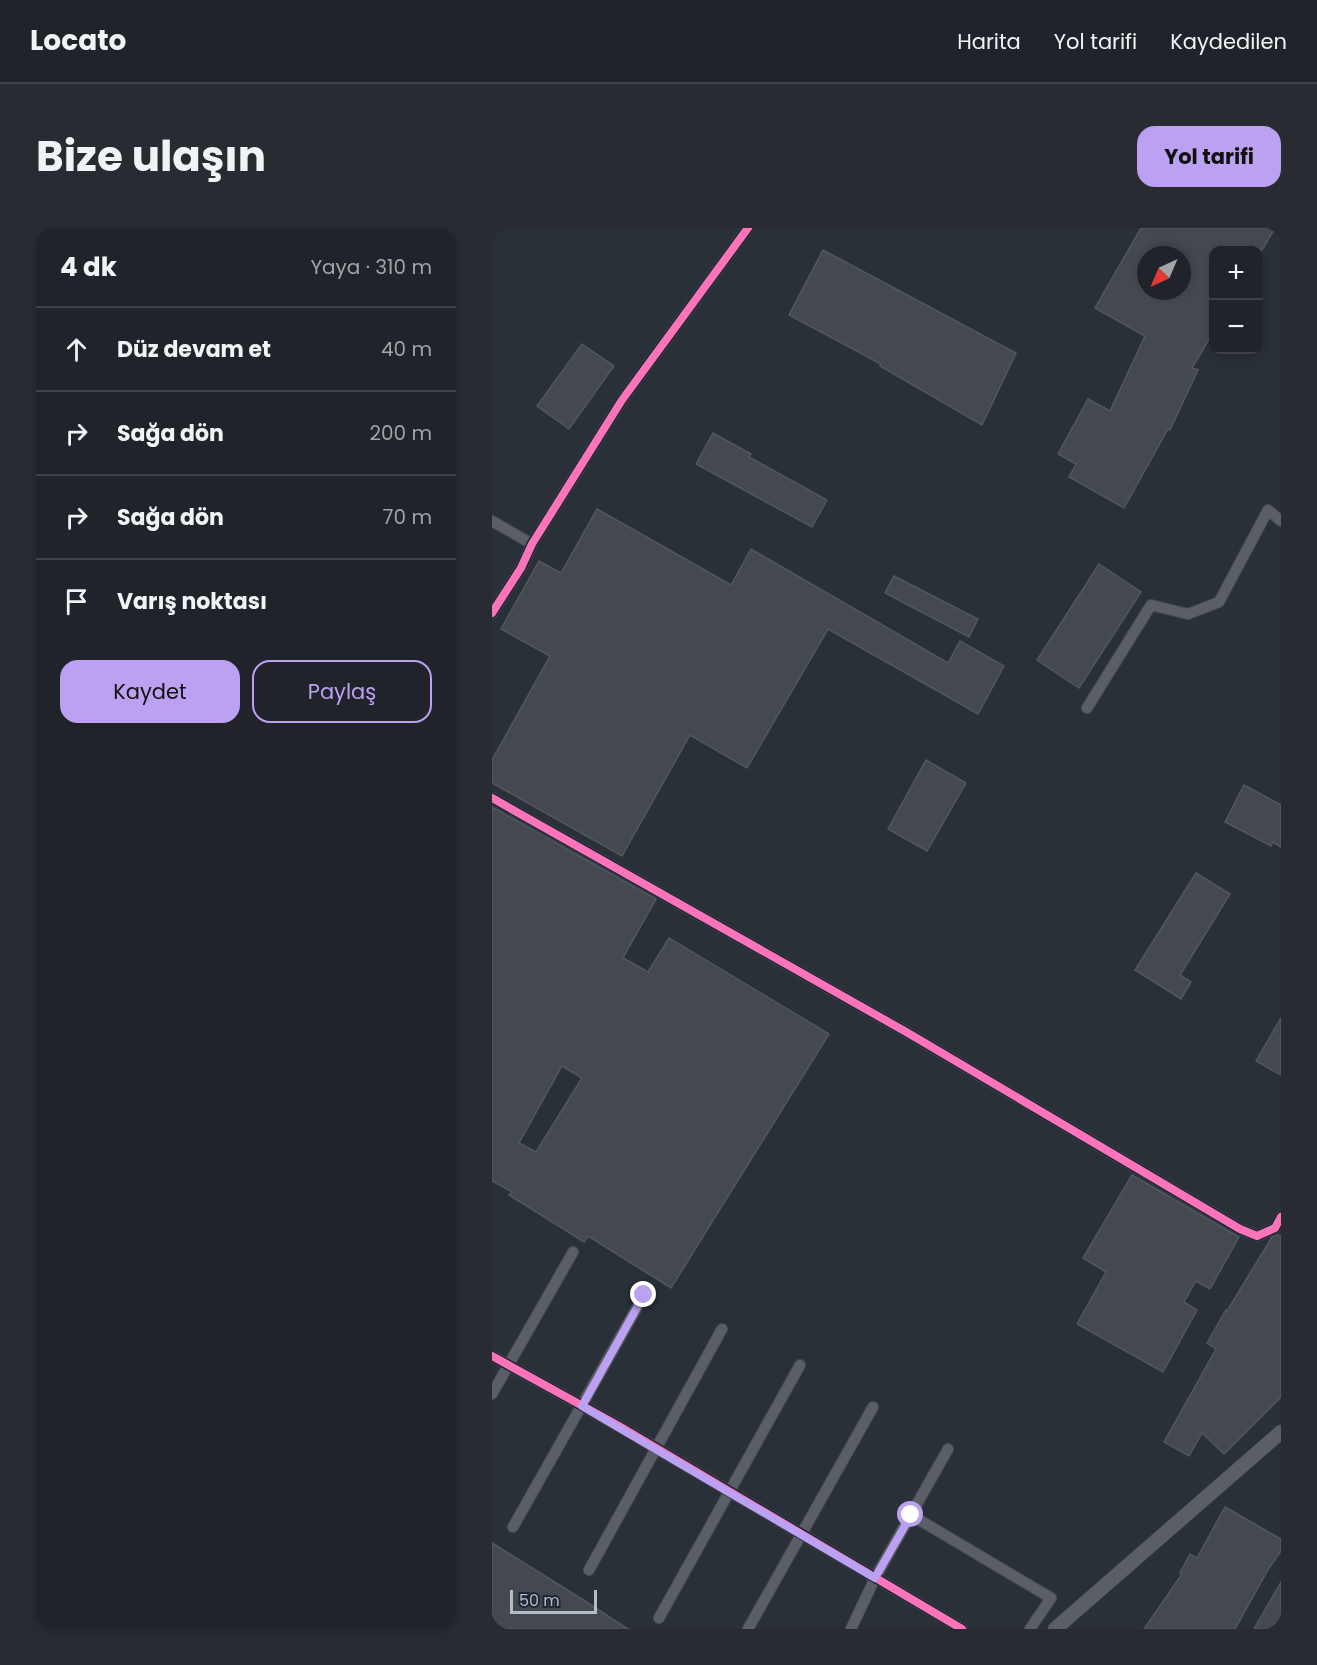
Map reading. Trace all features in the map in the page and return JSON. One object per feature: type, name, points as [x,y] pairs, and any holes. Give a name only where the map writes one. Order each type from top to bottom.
[{"type":"street","points":[[492,613],[521,568],[532,544],[622,400],[748,228]]},
{"type":"street","points":[[1087,708],[1151,605],[1188,614],[1219,602],[1268,510],[1281,521]]},
{"type":"street","points":[[492,521],[532,544]]},
{"type":"street","points":[[492,798],[908,1034],[1240,1229],[1257,1236],[1275,1228],[1281,1217]]},
{"type":"street","points":[[492,1394],[573,1252]]},
{"type":"street","points":[[513,1527],[644,1295]]},
{"type":"street","points":[[589,1570],[722,1329]]},
{"type":"street","points":[[492,1356],[656,1448],[962,1629]]},
{"type":"street","points":[[659,1618],[800,1365]]},
{"type":"street","points":[[748,1629],[873,1407]]},
{"type":"street","points":[[1055,1629],[1281,1432]]},
{"type":"street","points":[[851,1629],[875,1578],[948,1449]]},
{"type":"street","points":[[911,1515],[1051,1598],[1030,1629]]},
{"type":"building","points":[[1141,228],[1275,228],[1263,248],[1263,246],[1209,246],[1209,339],[1192,368],[1198,370],[1170,430],[1168,429],[1124,508],[1069,477],[1076,464],[1058,454],[1088,399],[1110,411],[1145,336],[1095,308]]},
{"type":"building","points":[[823,250],[1016,353],[982,425],[880,366],[881,364],[789,315]]},
{"type":"building","points":[[582,344],[614,366],[569,429],[537,406]]},
{"type":"building","points":[[713,433],[751,454],[749,457],[827,500],[812,527],[696,464]]},
{"type":"building","points":[[597,509],[731,585],[751,549],[948,663],[960,641],[1004,666],[978,714],[828,629],[747,768],[690,735],[622,856],[492,783],[492,760],[550,656],[501,629],[539,561],[561,573]]},
{"type":"building","points":[[1099,564],[1141,592],[1079,688],[1037,660]]},
{"type":"building","points":[[894,576],[978,619],[969,637],[885,593]]},
{"type":"building","points":[[926,760],[966,783],[927,851],[888,829]]},
{"type":"building","points":[[1244,785],[1281,805],[1281,847],[1273,842],[1271,846],[1225,822]]},
{"type":"building","points":[[492,807],[656,899],[623,958],[648,972],[669,938],[829,1034],[671,1288],[588,1236],[584,1242],[509,1195],[512,1192],[492,1181]],"holes":[[[562,1066],[582,1078],[536,1152],[519,1143]]]},
{"type":"building","points":[[1196,873],[1230,894],[1180,975],[1191,982],[1181,999],[1135,970]]},
{"type":"building","points":[[1281,1018],[1281,1075],[1256,1061]]},
{"type":"building","points":[[1132,1175],[1239,1237],[1210,1289],[1196,1281],[1184,1302],[1197,1310],[1163,1372],[1077,1324],[1106,1272],[1083,1258]]},
{"type":"building","points":[[1281,1236],[1281,1397],[1224,1454],[1202,1433],[1189,1456],[1164,1442],[1216,1349],[1207,1343],[1272,1237]]},
{"type":"building","points":[[1225,1507],[1281,1539],[1281,1551],[1235,1629],[1144,1629],[1182,1574],[1180,1573],[1190,1554],[1197,1558]]},
{"type":"building","points":[[492,1543],[585,1601],[628,1629],[492,1629]]},
{"type":"building","points":[[1281,1582],[1281,1629],[1254,1629]]},
{"type":"cycle path","points":[[492,613],[521,568],[532,544],[622,400],[748,228]]},
{"type":"cycle path","points":[[492,798],[908,1033],[1240,1229],[1257,1236],[1275,1228],[1281,1217]]},
{"type":"cycle path","points":[[492,1356],[619,1426],[962,1629]]},
{"type":"route","points":[[644,1295],[582,1406],[875,1578],[911,1515]]}]
